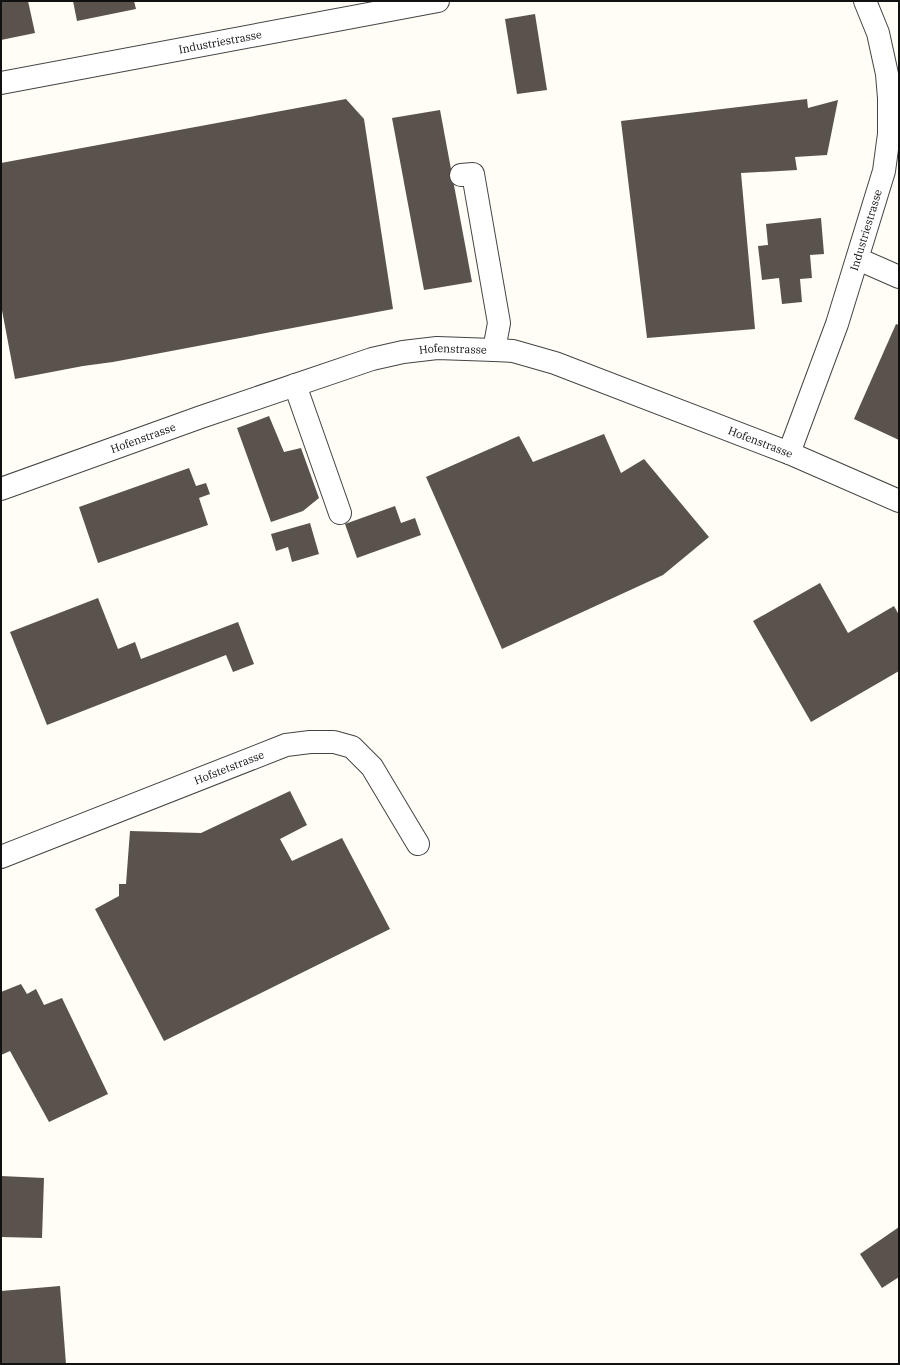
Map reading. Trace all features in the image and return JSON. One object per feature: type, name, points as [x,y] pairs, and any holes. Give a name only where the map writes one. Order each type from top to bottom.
[{"type":"street","name":"Industriestrasse","points":[[1,84],[438,1]]},
{"type":"street","name":"Industriestrasse","points":[[789,452],[837,324],[884,171],[889,134],[887,74],[878,33],[865,1]]},
{"type":"street","points":[[461,174],[473,174],[499,323],[494,350]]},
{"type":"street","points":[[858,259],[899,277]]},
{"type":"street","name":"Hofenstrasse","points":[[1,489],[372,358],[403,352],[437,348],[513,352],[555,363],[789,452],[899,501]]},
{"type":"street","points":[[295,385],[340,513]]},
{"type":"street","name":"Hofstetstrasse","points":[[1,857],[286,746],[310,742],[334,742],[352,747],[372,767],[418,844]]},
{"type":"building","points":[[1,1],[28,1],[35,33],[1,40]]},
{"type":"building","points":[[73,1],[134,1],[136,9],[77,21]]},
{"type":"building","points":[[535,14],[547,90],[517,94],[505,19]]},
{"type":"building","points":[[346,99],[364,119],[393,309],[15,379],[1,305],[1,163]]},
{"type":"building","points":[[807,99],[808,108],[838,100],[827,155],[795,157],[797,170],[741,173],[755,329],[647,338],[621,121]]},
{"type":"building","points":[[440,110],[472,282],[424,290],[392,118]]},
{"type":"building","points":[[821,218],[824,254],[810,255],[812,278],[800,279],[802,302],[782,304],[779,278],[762,280],[758,246],[768,245],[766,224]]},
{"type":"building","points":[[896,324],[899,325],[899,440],[854,419]]},
{"type":"building","points":[[269,416],[284,452],[301,448],[319,498],[303,511],[271,522],[237,428]]},
{"type":"building","points":[[604,434],[621,473],[644,459],[709,537],[663,575],[502,649],[426,477],[519,436],[533,462]]},
{"type":"building","points":[[189,468],[196,486],[206,483],[210,494],[199,498],[208,525],[98,563],[79,507]]},
{"type":"building","points":[[395,506],[401,523],[415,518],[421,535],[357,558],[345,524]]},
{"type":"building","points":[[310,523],[319,554],[292,562],[288,547],[276,551],[271,534]]},
{"type":"building","points":[[820,583],[848,633],[894,606],[899,615],[899,671],[811,722],[753,621]]},
{"type":"building","points":[[98,598],[118,649],[135,642],[141,659],[238,622],[254,664],[233,672],[226,655],[47,725],[10,632]]},
{"type":"building","points":[[290,791],[307,825],[280,839],[292,861],[342,838],[390,929],[164,1041],[95,909],[119,896],[119,884],[126,884],[130,831],[201,833]]},
{"type":"building","points":[[21,984],[27,994],[36,989],[44,1005],[62,998],[108,1094],[49,1122],[10,1051],[1,1055],[1,992]]},
{"type":"building","points":[[1,1176],[44,1178],[42,1238],[1,1237]]},
{"type":"building","points":[[899,1227],[899,1277],[882,1288],[860,1254]]},
{"type":"building","points":[[60,1286],[66,1364],[1,1364],[1,1291]]}]
